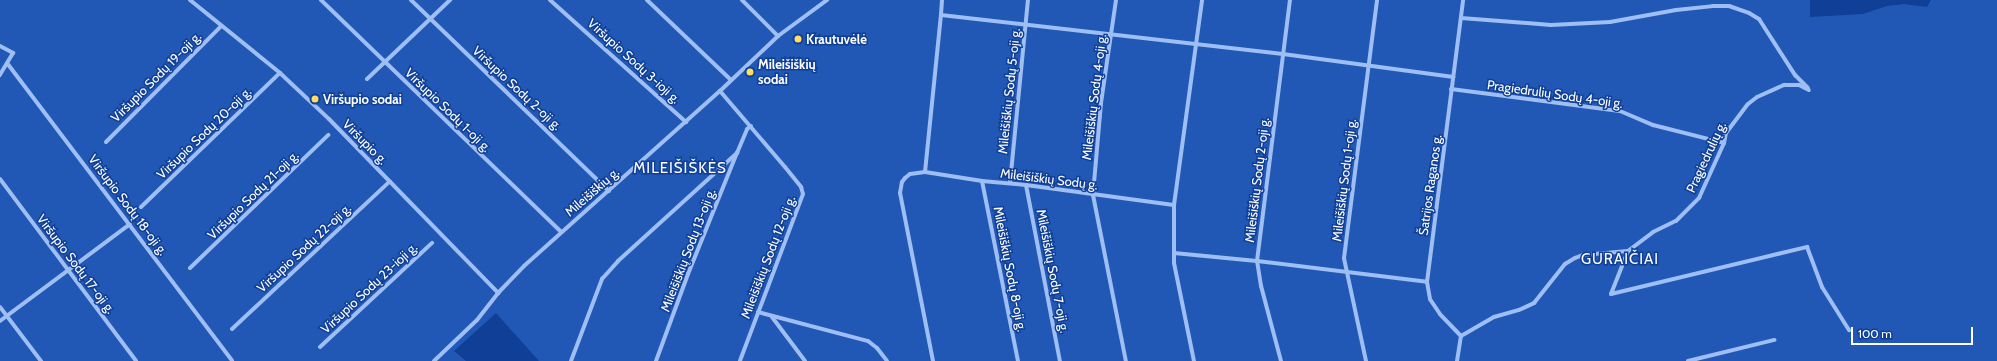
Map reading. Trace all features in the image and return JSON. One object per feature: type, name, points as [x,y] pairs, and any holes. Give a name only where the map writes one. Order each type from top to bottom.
[{"type":"street","name":"Viršupio g.","points":[[190,0],[280,73],[390,181],[498,293]]},
{"type":"street","name":"Viršupio Sodų 1-oji g.","points":[[321,0],[561,232]]},
{"type":"street","name":"Viršupio Sodų 2-oji g.","points":[[411,0],[610,190]]},
{"type":"street","points":[[366,79],[450,0]]},
{"type":"street","name":"Viršupio Sodų 3-ioji g.","points":[[550,0],[622,62],[686,122]]},
{"type":"street","points":[[648,0],[731,80]]},
{"type":"street","points":[[742,0],[778,36]]},
{"type":"street","name":"Mileišiškių g.","points":[[434,361],[477,320],[498,293],[524,266],[561,232],[686,122],[778,36],[827,0]]},
{"type":"street","points":[[925,172],[942,0]]},
{"type":"street","name":"Mileišiškių Sodų 5-oji g.","points":[[1010,184],[1028,0]]},
{"type":"street","name":"Mileišiškių Sodų 4-oji g.","points":[[1116,0],[1101,103],[1093,195],[1126,361]]},
{"type":"street","points":[[1194,361],[1174,253],[1174,205],[1202,0]]},
{"type":"street","name":"Mileišiškių Sodų 2-oji g.","points":[[1281,361],[1261,286],[1258,260],[1290,0]]},
{"type":"street","name":"Mileišiškių Sodų 1-oji g.","points":[[1366,361],[1344,258],[1377,0]]},
{"type":"street","name":"Šatrijos Raganos g.","points":[[1461,336],[1436,309],[1430,299],[1427,282],[1463,0]]},
{"type":"street","name":"Pragiedrulių g.","points":[[1461,18],[1551,25],[1610,22],[1676,10],[1713,6],[1729,6],[1749,13],[1759,20],[1794,75],[1809,90],[1799,85],[1784,85],[1757,97],[1742,111],[1726,133],[1724,142],[1704,188],[1691,207],[1676,221],[1653,232],[1628,251]]},
{"type":"street","points":[[941,15],[1283,54],[1453,77]]},
{"type":"street","name":"Viršupio Sodų 19-oji g.","points":[[106,142],[221,26]]},
{"type":"street","points":[[0,46],[13,52],[0,75]]},
{"type":"street","name":"Viršupio Sodų 18-oji g.","points":[[7,62],[232,361]]},
{"type":"street","name":"Viršupio Sodų 20-oji g.","points":[[141,207],[280,73]]},
{"type":"street","name":"Pragiedrulių Sodų 4-oji g.","points":[[1451,89],[1620,111],[1652,125],[1724,142]]},
{"type":"street","name":"Mileišiškių Sodų 12-oji g.","points":[[720,91],[801,187],[803,194],[740,361]]},
{"type":"street","name":"Mileišiškių Sodų 13-oji g.","points":[[656,361],[688,274],[747,129],[750,126]]},
{"type":"street","name":"Viršupio Sodų 21-oji g.","points":[[190,268],[328,135]]},
{"type":"street","points":[[571,361],[602,279],[618,261],[737,153]]},
{"type":"street","name":"Mileišiškių Sodų g.","points":[[933,361],[900,193],[902,182],[910,174],[925,172],[982,181],[1026,185],[1174,205]]},
{"type":"street","name":"Viršupio Sodų 17-oji g.","points":[[0,179],[136,361]]},
{"type":"street","name":"Viršupio Sodų 22-oji g.","points":[[232,329],[390,181]]},
{"type":"street","name":"Mileišiškių Sodų 8-oji g.","points":[[982,181],[1018,361]]},
{"type":"street","name":"Mileišiškių Sodų 7-oji g.","points":[[1026,185],[1060,361]]},
{"type":"street","points":[[0,321],[130,224]]},
{"type":"street","name":"Viršupio Sodų 23-ioji g.","points":[[320,347],[432,243]]},
{"type":"street","points":[[1456,361],[1461,336],[1494,318],[1519,310],[1534,303],[1565,264],[1583,255],[1628,251],[1611,294],[1807,247],[1822,287],[1849,330]]},
{"type":"street","points":[[1174,253],[1258,260],[1427,282]]},
{"type":"street","points":[[0,307],[41,361]]},
{"type":"street","points":[[758,312],[772,317],[868,341],[877,348],[887,361]]},
{"type":"street","points":[[772,317],[805,361]]},
{"type":"street","points":[[1688,361],[1774,340]]},
{"type":"shaded area","points":[[0,0],[1810,0],[1810,17],[1863,14],[1887,6],[1904,4],[1927,7],[1931,0],[1997,0],[1997,361],[539,361],[496,313],[454,351],[466,361],[0,361]]},
{"type":"place","name":"Krautuvėlė","points":[[798,39]]},
{"type":"place","name":"Mileišiškių sodai","points":[[750,72]]},
{"type":"place","name":"Viršupio sodai","points":[[315,99]]},
{"type":"district","name":"MILEIŠIŠKĖS","points":[[680,169]]},
{"type":"district","name":"GURAIČIAI","points":[[1620,260]]}]
